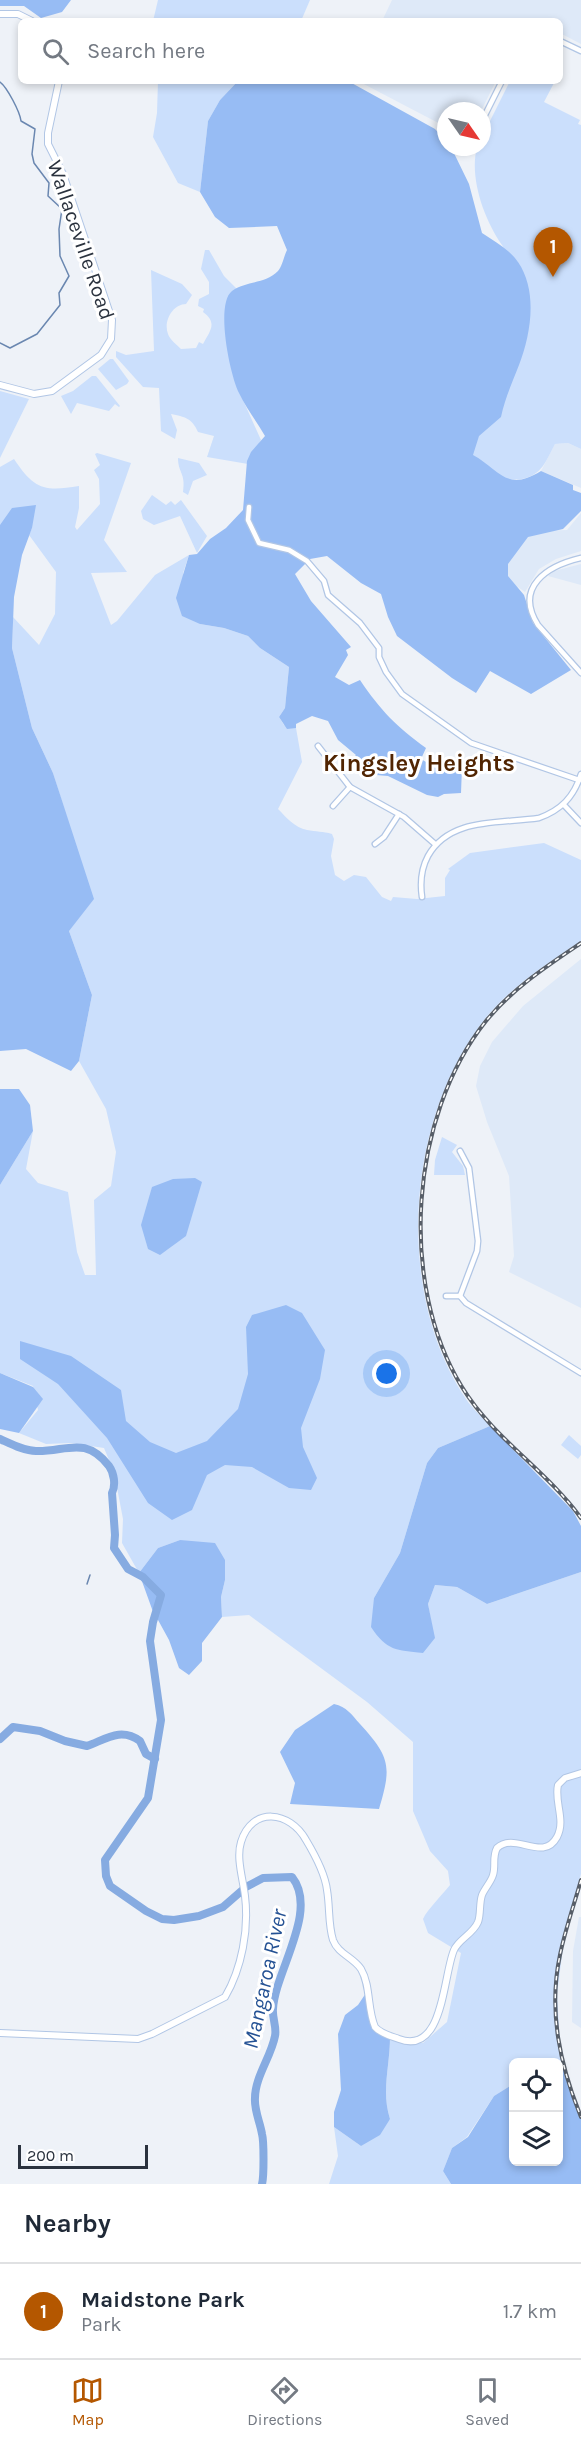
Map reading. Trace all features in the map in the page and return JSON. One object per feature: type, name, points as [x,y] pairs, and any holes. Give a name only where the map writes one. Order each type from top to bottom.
[{"type":"street","points":[[0,14],[18,14],[26,18]]},
{"type":"street","points":[[563,42],[581,51]]},
{"type":"street","name":"Wallaceville Road","points":[[0,385],[34,394],[52,391],[101,355],[111,339],[112,320],[63,174],[48,144],[58,84]]},
{"type":"street","points":[[491,103],[500,84]]},
{"type":"street","points":[[249,507],[248,520],[259,543],[282,548],[303,558],[324,581],[328,595],[360,623],[378,648],[381,661],[398,690],[463,739],[493,752],[579,780]]},
{"type":"street","points":[[581,558],[556,565],[543,573],[533,590],[531,605],[538,625],[581,673]]},
{"type":"street","points":[[318,746],[350,787],[399,814],[435,844]]},
{"type":"street","points":[[422,897],[423,869],[435,844],[449,833],[463,828],[539,818],[564,805],[581,774]]},
{"type":"street","points":[[333,806],[350,787]]},
{"type":"street","points":[[564,805],[581,823]]},
{"type":"street","points":[[375,844],[384,837],[399,814]]},
{"type":"street","points":[[460,1151],[469,1168],[478,1241],[477,1251],[460,1296]]},
{"type":"street","points":[[446,1296],[460,1296],[466,1303],[581,1372]]},
{"type":"street","points":[[0,2033],[138,2039],[221,2000],[228,1992],[244,1943],[245,1897],[240,1843],[252,1825],[264,1818],[275,1816],[288,1820],[298,1827],[324,1878],[334,1942],[339,1950],[361,1969],[375,2027],[379,2031],[404,2041],[418,2041],[426,2036],[434,2022],[455,1948],[476,1927],[479,1920],[480,1901],[493,1876],[496,1848],[507,1842],[539,1848],[551,1844],[560,1828],[558,1785],[565,1778],[581,1773]]},
{"type":"shaded area","points":[[0,0],[71,0],[62,12],[41,18],[24,6],[0,6]]},
{"type":"shaded area","points":[[158,0],[310,0],[302,18],[154,18]]},
{"type":"shaded area","points":[[392,0],[581,0],[581,44],[563,35],[563,18],[383,18]]},
{"type":"shaded area","points":[[158,84],[235,84],[220,100],[208,121],[200,192],[178,183],[153,137]]},
{"type":"shaded area","points":[[235,84],[353,84],[437,131],[437,156],[455,156],[469,184],[482,233],[510,253],[524,273],[530,299],[527,340],[501,417],[479,436],[473,455],[511,479],[519,480],[541,471],[573,485],[573,490],[581,493],[581,511],[563,529],[528,537],[508,564],[508,576],[524,595],[533,623],[571,670],[531,694],[490,671],[476,693],[452,678],[397,636],[381,594],[361,583],[327,556],[310,559],[295,574],[311,601],[351,647],[346,650],[348,655],[335,677],[349,685],[360,680],[390,717],[426,748],[421,759],[443,772],[449,764],[462,767],[461,793],[444,794],[438,797],[427,795],[388,776],[364,774],[358,769],[353,758],[356,755],[338,740],[328,721],[312,716],[296,724],[296,728],[287,729],[279,717],[285,708],[289,667],[260,648],[248,636],[224,628],[200,624],[182,616],[176,598],[189,555],[197,554],[210,539],[226,528],[243,510],[247,461],[251,452],[265,436],[235,384],[228,356],[224,324],[227,298],[237,288],[268,278],[278,271],[287,250],[277,226],[229,228],[215,217],[200,192],[208,121],[220,100]]},
{"type":"shaded area","points":[[364,84],[494,84],[486,102],[437,102],[437,122]]},
{"type":"shaded area","points":[[508,84],[553,84],[544,102],[580,120],[578,124],[581,125],[581,449],[568,443],[555,444],[539,471],[529,477],[516,480],[502,477],[471,459],[518,262],[504,248],[489,223],[477,185],[476,156],[491,156],[491,119]]},
{"type":"shaded area","points":[[205,250],[209,250],[224,276],[238,290],[243,400],[261,440],[248,464],[207,457],[214,436],[198,432],[191,421],[184,417],[171,414],[177,430],[175,439],[161,431],[159,388],[143,387],[116,357],[116,351],[126,355],[154,351],[151,270],[182,284],[192,295],[186,304],[177,307],[170,314],[167,329],[170,338],[181,349],[196,348],[199,342],[203,344],[211,327],[208,316],[203,312],[204,309],[198,306],[199,299],[209,294],[209,282],[201,269]]},
{"type":"shaded area","points":[[113,359],[129,381],[116,390],[98,369]]},
{"type":"shaded area","points":[[92,376],[96,376],[120,406],[115,404],[109,411],[77,403],[71,414],[61,396],[73,391]]},
{"type":"shaded area","points":[[0,391],[29,399],[0,458]]},
{"type":"shaded area","points":[[568,443],[581,449],[581,488],[541,471],[555,444]]},
{"type":"shaded area","points":[[95,454],[131,463],[104,540],[127,572],[91,573],[111,625],[117,621],[155,575],[189,555],[183,573],[200,624],[224,628],[248,636],[260,648],[289,667],[285,708],[279,717],[284,725],[296,728],[302,762],[278,809],[299,827],[332,834],[334,839],[331,856],[335,875],[344,881],[354,875],[366,877],[382,897],[391,901],[393,897],[417,899],[445,896],[445,878],[450,870],[448,869],[470,853],[544,843],[581,860],[581,941],[521,984],[489,1014],[461,1055],[440,1101],[426,1151],[419,1203],[419,1256],[427,1307],[443,1356],[466,1399],[490,1426],[438,1448],[427,1463],[400,1553],[374,1598],[434,1638],[428,1604],[435,1585],[457,1587],[487,1604],[581,1572],[581,1874],[565,1932],[557,1994],[561,2058],[509,2058],[509,2087],[494,2096],[467,2137],[452,2148],[443,2171],[451,2184],[329,2184],[338,2156],[334,2127],[361,2146],[390,2119],[386,2088],[390,2037],[398,2042],[423,2043],[447,2022],[461,1953],[428,1933],[423,1919],[450,1885],[448,1871],[430,1851],[413,1811],[413,1742],[367,1702],[249,1615],[222,1617],[221,1597],[225,1580],[180,1540],[158,1548],[139,1573],[122,1543],[123,1519],[114,1472],[104,1448],[71,1443],[46,1444],[19,1433],[38,1410],[33,1386],[0,1373],[0,1185],[33,1131],[26,1169],[38,1183],[68,1192],[77,1252],[85,1275],[96,1275],[94,1200],[111,1186],[116,1152],[106,1109],[79,1061],[92,995],[69,931],[67,818],[53,773],[32,728],[12,648],[13,617],[39,645],[55,614],[56,572],[29,535],[32,528],[0,525],[0,467],[14,459],[28,477],[41,486],[57,489],[79,486],[79,508],[75,527],[77,530],[100,504],[99,479],[94,470],[100,465]]},
{"type":"shaded area","points":[[178,458],[199,463],[207,475],[193,481],[188,495],[183,492],[183,477]]},
{"type":"shaded area","points":[[152,495],[166,505],[171,501],[175,505],[181,500],[207,536],[197,553],[180,516],[154,525],[143,519],[141,511]]},
{"type":"shaded area","points":[[36,505],[32,528],[22,555],[14,597],[12,648],[32,728],[53,773],[94,899],[69,931],[92,995],[79,1061],[71,1071],[26,1049],[0,1051],[0,525],[12,508]]},
{"type":"shaded area","points":[[581,513],[581,551],[556,559],[539,569],[525,592],[506,579],[508,560],[527,536],[538,531],[567,530]]},
{"type":"shaded area","points":[[581,564],[581,585],[548,576],[554,571]]},
{"type":"shaded area","points":[[581,959],[581,1308],[509,1272],[514,1256],[509,1176],[487,1122],[476,1086],[480,1066],[492,1042],[523,1006]]},
{"type":"shaded area","points":[[0,1089],[19,1089],[30,1105],[33,1131],[0,1185]]},
{"type":"shaded area","points":[[442,1137],[457,1145],[452,1152],[463,1166],[465,1175],[434,1175],[435,1160]]},
{"type":"shaded area","points":[[195,1178],[202,1182],[186,1236],[160,1255],[148,1249],[141,1225],[152,1187],[173,1179]]},
{"type":"shaded area","points":[[286,1305],[302,1313],[325,1350],[320,1379],[301,1428],[303,1447],[317,1478],[311,1490],[289,1488],[252,1467],[225,1465],[207,1475],[192,1510],[172,1520],[148,1503],[107,1438],[58,1384],[20,1359],[20,1341],[71,1356],[121,1390],[126,1421],[150,1442],[176,1453],[207,1441],[238,1409],[248,1374],[246,1327],[252,1315]]},
{"type":"shaded area","points":[[0,1373],[33,1387],[43,1399],[19,1433],[0,1429]]},
{"type":"shaded area","points":[[490,1426],[573,1511],[581,1526],[581,1572],[487,1604],[457,1587],[435,1585],[428,1604],[435,1638],[423,1653],[393,1648],[382,1641],[371,1627],[374,1598],[400,1553],[427,1463],[438,1448]]},
{"type":"shaded area","points":[[569,1435],[581,1446],[581,1455],[578,1459],[561,1445]]},
{"type":"shaded area","points":[[180,1540],[215,1543],[225,1560],[225,1580],[221,1597],[222,1617],[202,1643],[202,1661],[189,1675],[179,1668],[169,1640],[152,1609],[139,1573],[158,1548]]},
{"type":"shaded area","points":[[334,1704],[351,1714],[383,1754],[387,1772],[379,1809],[290,1804],[295,1783],[280,1752],[295,1730]]},
{"type":"shaded area","points":[[579,1917],[581,1917],[581,2028],[572,2022],[573,1951]]},
{"type":"shaded area","points":[[366,1993],[376,2027],[390,2037],[386,2098],[390,2119],[380,2135],[361,2146],[334,2127],[334,2112],[341,2090],[338,2034],[345,2015],[358,2005]]},
{"type":"shaded area","points":[[563,2065],[581,2118],[581,2184],[451,2184],[443,2171],[452,2148],[468,2137],[494,2096],[509,2087],[509,2166],[563,2166]]},
{"type":"waterway","points":[[0,82],[13,100],[21,121],[35,129],[32,154],[34,163],[49,183],[48,196],[62,209],[59,229],[60,256],[69,276],[59,293],[60,305],[37,334],[10,348],[0,343]]},
{"type":"waterway","name":"Mangaroa River","points":[[0,1439],[31,1451],[75,1447],[92,1451],[100,1456],[111,1469],[114,1479],[112,1493],[114,1548],[128,1569],[143,1577],[161,1595],[150,1641],[161,1720],[148,1798],[105,1860],[106,1876],[110,1886],[146,1911],[162,1919],[174,1920],[199,1916],[223,1907],[246,1887],[263,1878],[292,1877],[299,1891],[301,1907],[298,1924],[275,1994],[273,2012],[275,2036],[256,2090],[255,2107],[263,2144],[262,2184]]},
{"type":"waterway","points":[[87,1584],[90,1575]]},
{"type":"waterway","points":[[0,1739],[13,1727],[40,1731],[65,1741],[87,1746],[114,1736],[126,1735],[140,1741],[146,1754],[155,1759]]},
{"type":"railway","points":[[581,943],[507,998],[486,1021],[461,1060],[441,1104],[428,1151],[422,1201],[421,1251],[428,1299],[442,1345],[462,1387],[489,1422],[552,1484],[581,1518]]},
{"type":"railway","points":[[581,1880],[562,1946],[555,1997],[562,2058],[581,2117]]},
{"type":"place","name":"Maidstone Park","points":[[553,277]]},
{"type":"district","name":"Kingsley Heights","points":[[419,763]]}]
